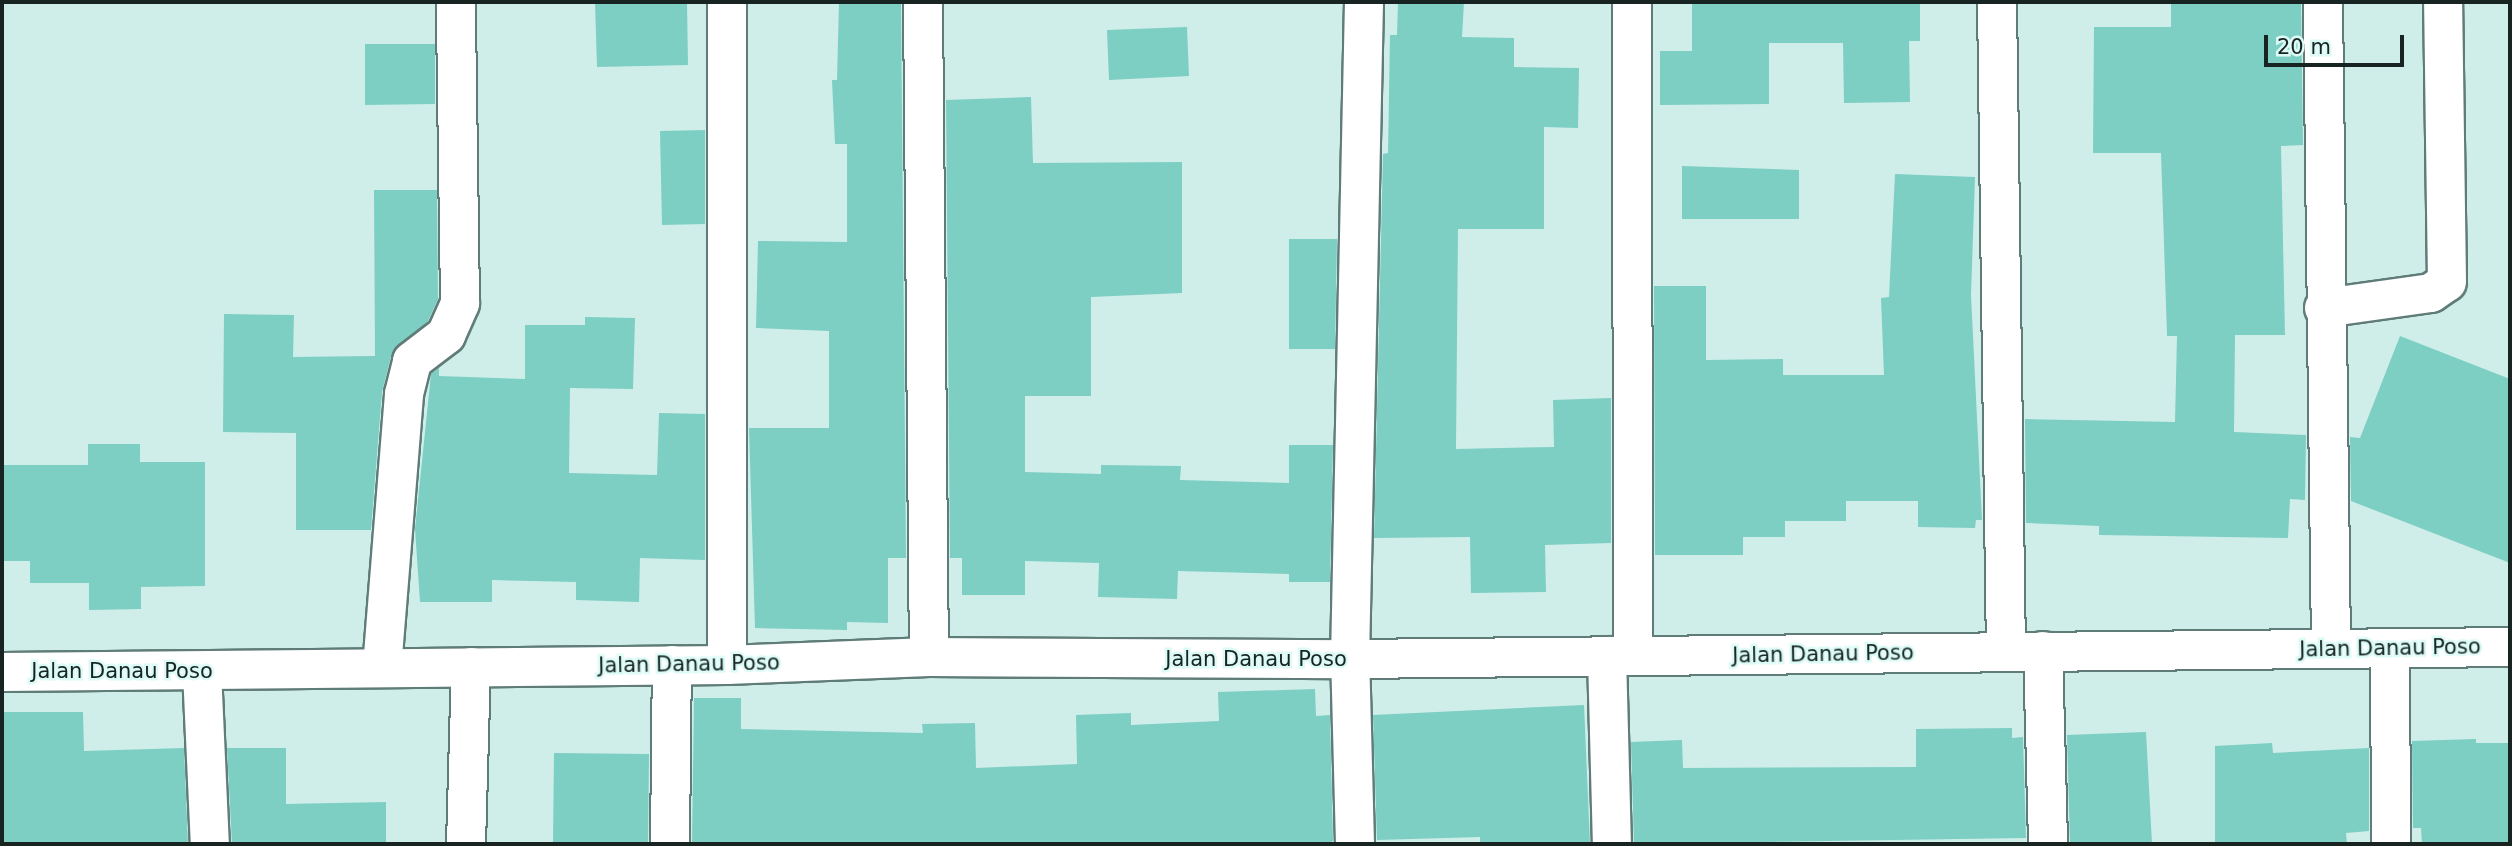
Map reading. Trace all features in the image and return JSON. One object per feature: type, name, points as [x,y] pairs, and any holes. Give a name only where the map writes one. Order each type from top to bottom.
[{"type":"street","points":[[382,668],[404,394],[412,361],[446,335],[460,303],[456,2]]},
{"type":"street","points":[[727,2],[727,665]]},
{"type":"street","points":[[923,2],[929,657]]},
{"type":"street","points":[[1355,844],[1350,659],[1364,2]]},
{"type":"street","points":[[1612,844],[1620,656],[1632,2]]},
{"type":"street","points":[[1997,2],[2006,652]]},
{"type":"street","points":[[2323,2],[2324,308],[2331,649]]},
{"type":"street","points":[[2324,308],[2431,293],[2447,282],[2443,2]]},
{"type":"street","name":"Jalan Danau Poso","points":[[2,672],[727,665],[929,657],[1350,659],[2510,647]]},
{"type":"street","points":[[2390,648],[2391,844]]},
{"type":"street","points":[[2043,651],[2048,844]]},
{"type":"street","points":[[670,844],[672,665]]},
{"type":"street","points":[[466,844],[471,667]]},
{"type":"street","points":[[202,671],[210,844]]},
{"type":"building","points":[[595,2],[687,2],[688,65],[597,67]]},
{"type":"building","points":[[839,2],[901,2],[906,558],[888,558],[888,623],[847,622],[847,630],[755,628],[749,428],[829,428],[829,331],[756,328],[758,241],[847,242],[847,144],[835,144],[832,80],[837,80]]},
{"type":"building","points":[[1398,2],[1464,2],[1462,37],[1514,38],[1514,67],[1579,68],[1578,128],[1544,127],[1544,229],[1458,229],[1456,449],[1554,447],[1553,400],[1611,398],[1611,543],[1545,545],[1546,592],[1471,593],[1470,537],[1374,538],[1383,154],[1388,153],[1390,35],[1397,35]]},
{"type":"building","points":[[1692,2],[1920,2],[1920,41],[1909,41],[1910,102],[1844,103],[1843,43],[1769,43],[1769,104],[1660,105],[1660,51],[1692,51]]},
{"type":"building","points":[[2171,2],[2301,2],[2303,145],[2281,146],[2285,335],[2235,335],[2234,432],[2306,435],[2305,500],[2290,499],[2288,538],[2099,535],[2099,526],[2026,523],[2025,419],[2175,422],[2177,336],[2167,336],[2161,153],[2093,153],[2094,27],[2171,27]]},
{"type":"building","points":[[1187,27],[1189,76],[1109,80],[1107,30]]},
{"type":"building","points":[[365,44],[435,44],[435,104],[365,105]]},
{"type":"building","points":[[1031,97],[1033,163],[1182,162],[1182,293],[1091,297],[1091,396],[1025,396],[1025,472],[1101,474],[1101,465],[1181,466],[1180,480],[1289,483],[1289,445],[1333,445],[1330,582],[1289,582],[1289,574],[1178,571],[1177,599],[1098,597],[1099,563],[1025,561],[1025,595],[962,595],[962,558],[950,558],[946,100]]},
{"type":"building","points":[[705,130],[705,224],[662,225],[660,131]]},
{"type":"building","points":[[1682,166],[1799,170],[1799,219],[1682,219]]},
{"type":"building","points":[[1895,174],[1975,177],[1971,295],[1982,520],[1976,520],[1975,528],[1918,527],[1918,501],[1846,501],[1846,521],[1785,521],[1785,537],[1743,537],[1743,555],[1655,555],[1654,286],[1706,286],[1706,360],[1783,359],[1783,375],[1884,375],[1881,298],[1889,297]]},
{"type":"building","points":[[374,190],[437,190],[438,299],[428,321],[391,356],[382,392],[371,530],[296,530],[296,433],[223,432],[224,314],[294,315],[293,357],[375,356]]},
{"type":"building","points":[[1289,239],[1337,239],[1335,349],[1289,349]]},
{"type":"building","points":[[585,317],[635,318],[633,389],[570,388],[569,473],[657,475],[659,413],[705,414],[705,560],[640,558],[639,602],[576,600],[576,582],[492,580],[492,602],[420,602],[415,529],[431,374],[439,368],[439,376],[525,379],[525,325],[585,325]]},
{"type":"building","points":[[2400,336],[2510,379],[2510,563],[2351,501],[2350,437],[2360,438]]},
{"type":"building","points":[[88,444],[140,444],[140,462],[205,462],[205,586],[141,587],[141,609],[89,610],[89,583],[30,583],[30,561],[2,561],[2,465],[88,465]]},
{"type":"building","points":[[1315,689],[1316,716],[1330,715],[1333,841],[1327,844],[692,844],[694,698],[741,698],[741,729],[923,733],[922,724],[975,723],[976,768],[1077,764],[1076,715],[1131,713],[1131,725],[1219,721],[1218,692]]},
{"type":"building","points":[[1584,705],[1590,844],[1480,844],[1480,837],[1377,840],[1373,715]]},
{"type":"building","points":[[2,712],[83,712],[84,751],[184,748],[188,844],[2,844]]},
{"type":"building","points":[[2012,728],[2012,738],[2023,737],[2026,838],[1634,844],[1631,742],[1682,740],[1683,768],[1916,767],[1916,729]]},
{"type":"building","points":[[2146,732],[2152,844],[2070,844],[2067,735]]},
{"type":"building","points":[[2476,739],[2476,743],[2510,743],[2510,844],[2422,844],[2421,828],[2413,828],[2412,741]]},
{"type":"building","points":[[2272,743],[2273,753],[2369,748],[2369,831],[2346,833],[2347,844],[2215,844],[2215,746]]},
{"type":"building","points":[[227,748],[286,748],[286,804],[386,802],[386,844],[232,844]]},
{"type":"building","points":[[554,753],[649,754],[648,844],[553,844]]}]
